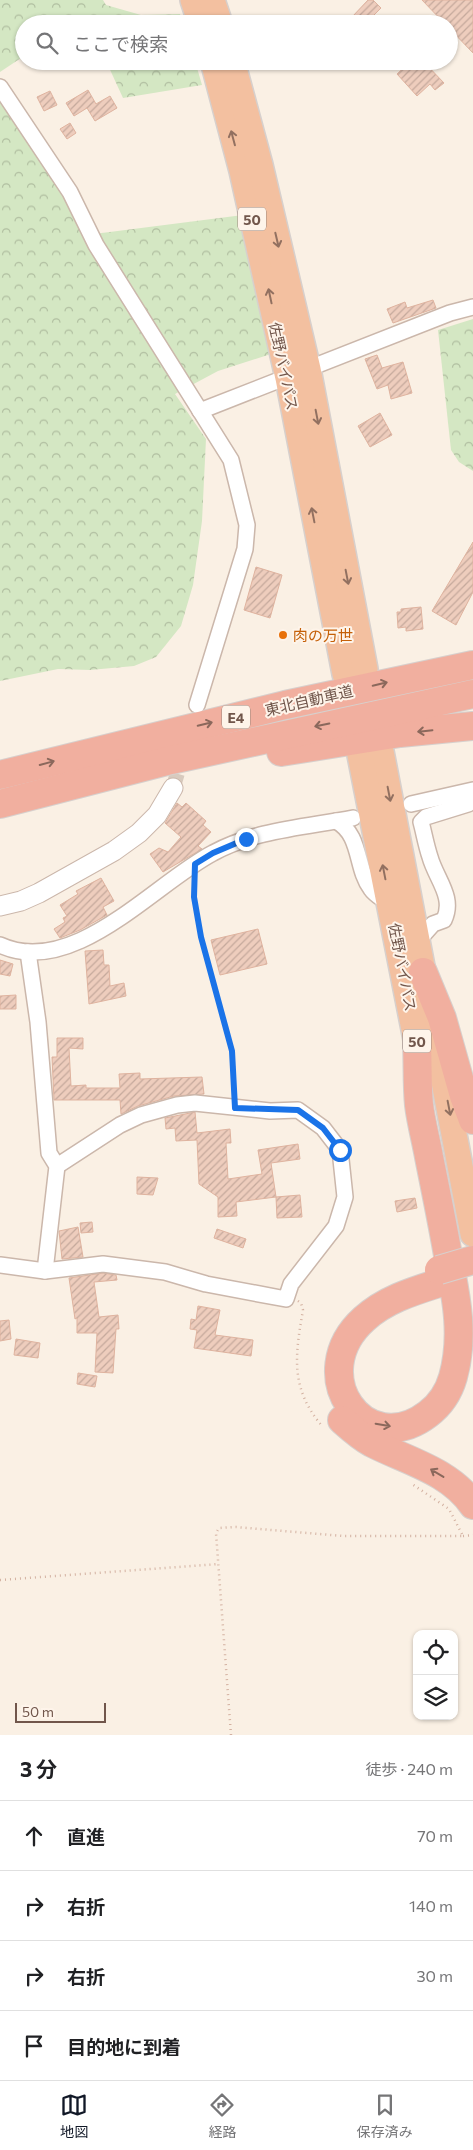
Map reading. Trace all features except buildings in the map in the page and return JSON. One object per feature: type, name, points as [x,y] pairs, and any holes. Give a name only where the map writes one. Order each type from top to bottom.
[{"type":"highway","points":[[193,0],[197,15]]},
{"type":"highway","points":[[212,0],[217,15]]},
{"type":"highway","name":"佐野バイパス","points":[[215,70],[298,374]]},
{"type":"highway","name":"佐野バイパス","points":[[234,70],[260,165],[355,671]]},
{"type":"highway","name":"東北自動車道","points":[[0,775],[276,707],[473,665]]},
{"type":"highway","name":"東北自動車道","points":[[0,804],[207,752],[473,694]]},
{"type":"highway","points":[[0,810],[73,799],[172,775],[292,750],[400,734],[473,726]]},
{"type":"highway","name":"佐野バイパス","points":[[473,1234],[418,942],[370,748],[391,904],[473,1332]]},
{"type":"highway","points":[[423,972],[442,1018],[464,1096],[473,1120]]},
{"type":"highway","points":[[418,1044],[420,1106],[458,1304],[458,1353],[453,1380],[435,1409],[424,1417],[398,1427],[384,1426],[359,1416],[349,1405],[338,1379],[339,1365],[347,1341],[355,1329],[378,1308],[395,1299],[441,1276],[473,1260]]},
{"type":"highway","points":[[473,1273],[407,1280],[374,1296],[345,1319],[328,1349],[324,1381],[333,1408],[354,1431],[370,1442],[432,1470],[452,1482],[473,1505]]},
{"type":"street","points":[[0,88],[70,192],[96,245],[231,460],[247,525],[242,560],[197,705]]},
{"type":"street","points":[[200,411],[450,313],[473,307]]},
{"type":"street","points":[[0,906],[21,901],[39,893],[114,851],[139,833],[157,815],[172,788]]},
{"type":"street","points":[[411,804],[473,790]]},
{"type":"street","points":[[418,942],[433,924],[444,920],[448,911],[447,894],[430,858],[421,822],[426,817],[468,804],[473,794]]},
{"type":"street","points":[[0,945],[28,952],[51,952],[107,928],[213,853],[246,839],[353,818]]},
{"type":"street","points":[[336,821],[345,826],[355,843],[364,878],[371,890],[391,904]]},
{"type":"street","points":[[28,952],[38,1022],[50,1154],[57,1166],[45,1271]]},
{"type":"street","points":[[0,1265],[45,1271],[103,1264],[165,1272],[214,1286],[286,1299],[291,1284],[336,1226],[344,1197],[340,1150],[323,1128],[298,1110],[235,1108],[195,1103],[177,1105],[141,1115],[97,1139],[57,1166]]},
{"type":"path","points":[[195,864],[194,897],[201,937],[232,1051],[235,1108]]},
{"type":"path","points":[[286,1299],[301,1303],[303,1310],[295,1365],[303,1397],[327,1431]]},
{"type":"path","points":[[408,1481],[449,1509],[463,1536]]},
{"type":"path","points":[[231,1735],[216,1533],[219,1528],[225,1526],[343,1536],[473,1535]]},
{"type":"path","points":[[0,1580],[219,1564]]},
{"type":"green space","points":[[0,0],[103,0],[106,5],[141,15],[15,15],[15,62],[0,72]]},
{"type":"green space","points":[[180,14],[180,15],[141,15]]},
{"type":"green space","points":[[110,70],[198,70],[202,85],[123,98]]},
{"type":"green space","points":[[0,99],[94,234],[243,215],[271,354],[218,371],[175,394],[206,439],[202,521],[193,585],[181,626],[156,657],[134,666],[90,670],[58,669],[0,681]]},
{"type":"green space","points":[[473,319],[473,471],[459,462],[451,450],[438,330]]},
{"type":"tunnel","points":[[173,788],[183,754]]},
{"type":"place","name":"肉の万世","points":[[283,635]]},
{"type":"route","points":[[246,839],[213,853],[195,864],[194,897],[201,937],[232,1051],[235,1108],[270,1111],[298,1110],[323,1128],[340,1150]]}]
